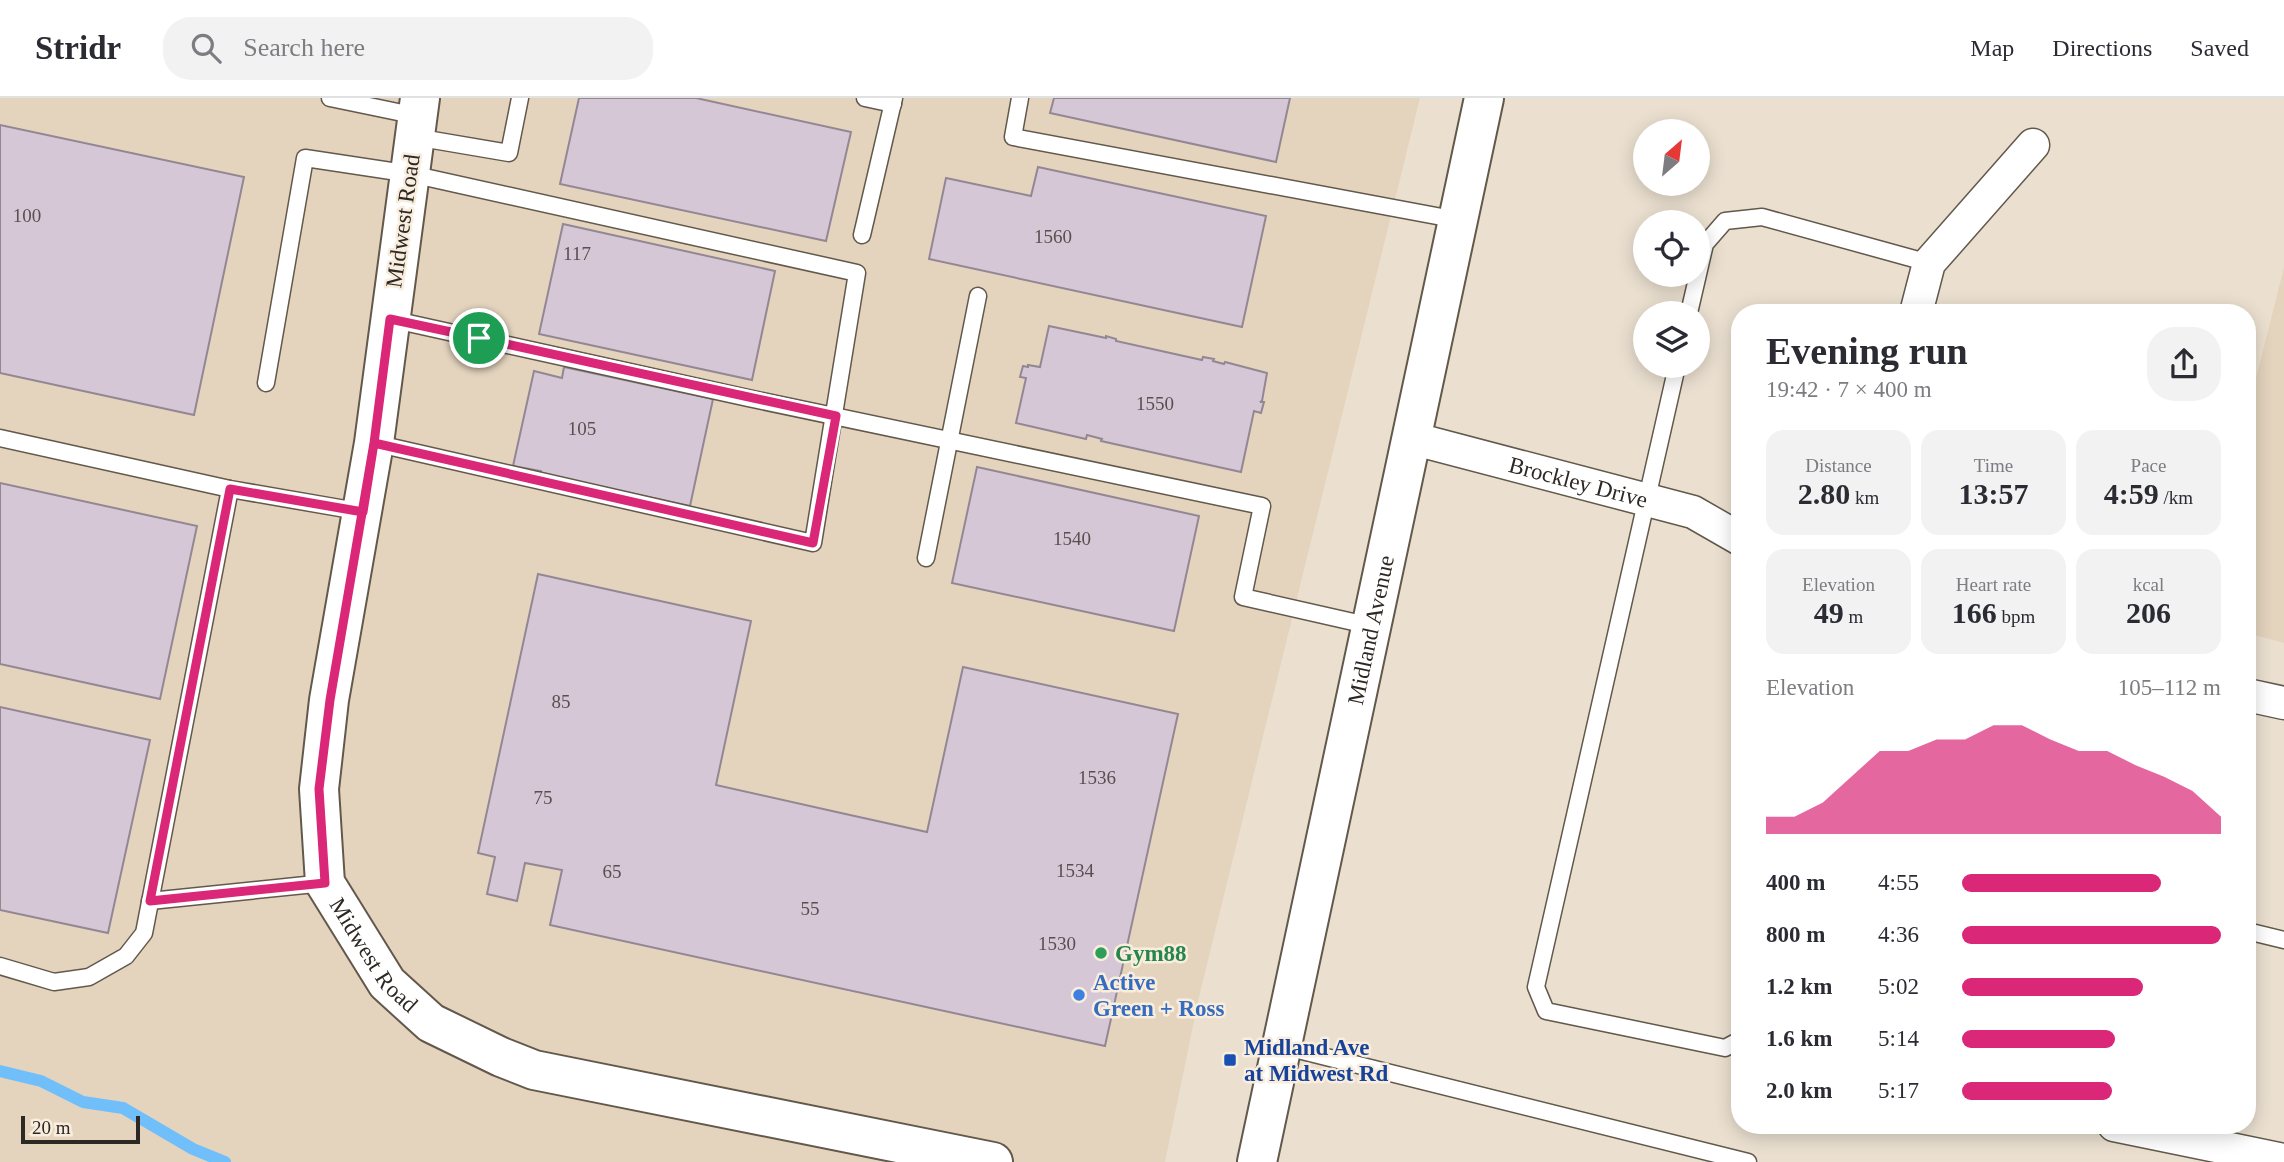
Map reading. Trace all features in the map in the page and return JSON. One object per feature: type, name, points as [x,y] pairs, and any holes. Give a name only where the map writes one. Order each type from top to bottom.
[{"type":"street","name":"Midland Avenue","points":[[1257,1162],[1484,98]]},
{"type":"street","name":"Midwest Road","points":[[416,131],[374,443],[330,700],[319,789],[325,883],[387,983],[431,1023],[501,1057],[534,1070],[993,1162]]},
{"type":"street","points":[[1918,304],[1929,263],[2033,145]]},
{"type":"street","name":"Brockley Drive","points":[[1411,438],[1646,497],[1693,512],[1731,534]]},
{"type":"street","points":[[2256,697],[2284,703]]},
{"type":"street","points":[[2158,1134],[2284,1160]]},
{"type":"lane","points":[[330,98],[416,131],[858,273],[813,543],[374,443]]},
{"type":"lane","points":[[266,383],[305,158],[416,131],[509,153],[520,98]]},
{"type":"lane","points":[[862,235],[893,101],[865,98]]},
{"type":"lane","points":[[1020,98],[1013,137],[1458,220]]},
{"type":"lane","points":[[1692,301],[1705,244],[1725,221],[1762,217],[1929,263]]},
{"type":"lane","points":[[926,558],[978,296]]},
{"type":"lane","points":[[390,319],[1262,506],[1243,597],[1371,626]]},
{"type":"lane","points":[[1673,378],[1536,988],[1546,1011],[1725,1048],[1731,1045]]},
{"type":"lane","points":[[0,438],[230,489],[363,512]]},
{"type":"lane","points":[[0,966],[54,982],[89,977],[126,956],[144,933],[230,489]]},
{"type":"lane","points":[[150,901],[325,883]]},
{"type":"lane","points":[[2256,933],[2284,940]]},
{"type":"lane","points":[[1282,1046],[1748,1162]]},
{"type":"shaded area","points":[[0,98],[1420,98],[1199,997],[1165,1162],[0,1162]]},
{"type":"shaded area","points":[[2284,267],[2284,643],[2256,635],[2256,378]]},
{"type":"building","points":[[579,98],[696,98],[851,132],[826,241],[560,184]]},
{"type":"building","points":[[1054,98],[1290,98],[1276,162],[1050,113]]},
{"type":"building","points":[[0,125],[244,177],[194,415],[0,373]]},
{"type":"building","points":[[1038,167],[1266,216],[1242,327],[929,259],[946,178],[1031,196]]},
{"type":"building","points":[[563,224],[775,271],[752,380],[539,334]]},
{"type":"building","points":[[1049,326],[1106,336],[1116,341],[1202,360],[1203,357],[1214,359],[1213,361],[1224,364],[1225,362],[1267,373],[1260,402],[1264,402],[1261,413],[1254,411],[1241,472],[1101,441],[1102,439],[1087,435],[1086,439],[1016,423],[1026,378],[1020,377],[1023,366],[1040,367]]},
{"type":"building","points":[[564,367],[713,399],[690,506],[513,466],[534,371],[562,378]]},
{"type":"building","points":[[977,467],[1199,516],[1174,631],[952,583]]},
{"type":"building","points":[[0,483],[197,526],[160,699],[0,664]]},
{"type":"building","points":[[538,574],[751,621],[716,785],[927,832],[963,667],[1178,714],[1105,1046],[550,925],[562,870],[525,863],[517,901],[487,894],[495,857],[478,853]]},
{"type":"building","points":[[0,707],[150,740],[108,933],[0,910]]},
{"type":"waterway","points":[[0,1071],[41,1081],[83,1102],[123,1108],[193,1149],[225,1162]]},
{"type":"place","name":"Gym88","points":[[1101,953]]},
{"type":"place","name":"Active Green + Ross","points":[[1079,995]]},
{"type":"place","name":"Midland Ave at Midwest Rd","points":[[1230,1060]]},
{"type":"route","points":[[479,338],[390,319],[374,443],[363,512],[330,700],[319,789],[325,883],[150,901],[230,489],[363,512],[374,443],[813,543],[836,416],[479,338]]}]
